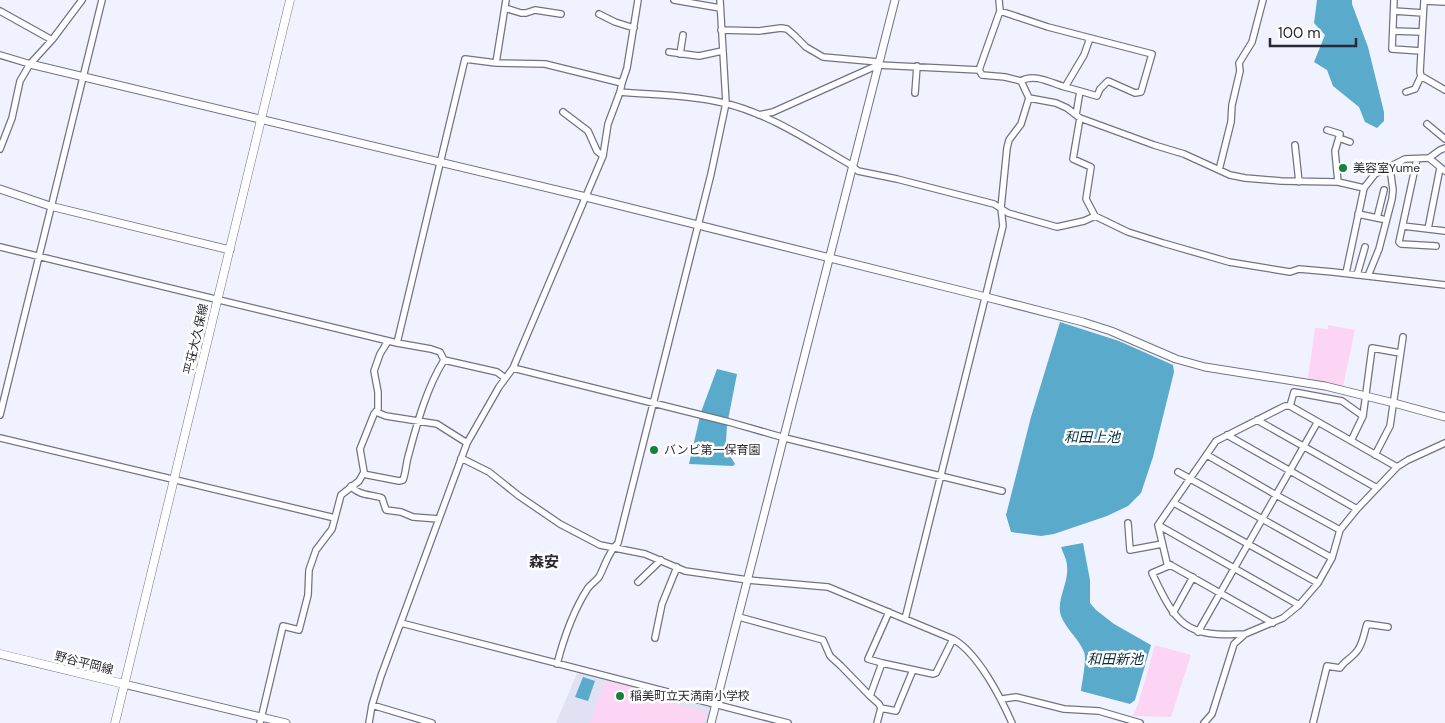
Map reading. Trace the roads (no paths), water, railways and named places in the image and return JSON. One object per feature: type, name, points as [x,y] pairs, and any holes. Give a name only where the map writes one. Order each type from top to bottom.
[{"type":"main road","name":"平荘大久保線","points":[[124,684],[290,0]]},
{"type":"main road","name":"野谷平岡線","points":[[0,654],[124,684],[115,723]]},
{"type":"street","points":[[0,149],[12,118],[20,81],[30,64],[52,40],[82,0]]},
{"type":"street","points":[[0,415],[102,0]]},
{"type":"street","points":[[496,63],[506,0]]},
{"type":"street","points":[[369,723],[372,705],[467,443],[505,378],[513,368],[603,156],[608,124],[627,68],[638,0]]},
{"type":"street","points":[[674,0],[720,8]]},
{"type":"street","points":[[557,664],[564,635],[572,619],[589,587],[598,579],[613,547],[618,543],[711,174],[726,103],[720,0]]},
{"type":"street","points":[[711,723],[895,0]]},
{"type":"street","points":[[979,70],[1000,11],[999,0]]},
{"type":"street","points":[[1219,170],[1231,122],[1232,105],[1240,70],[1239,63],[1252,42],[1263,0]]},
{"type":"street","points":[[1394,0],[1392,49],[1421,51]]},
{"type":"street","points":[[1406,92],[1415,89],[1421,76],[1424,1],[1445,2]]},
{"type":"street","points":[[505,8],[521,13],[535,10],[561,14]]},
{"type":"street","points":[[0,11],[52,40]]},
{"type":"street","points":[[1000,11],[1048,27],[1152,54],[1142,89],[1139,93],[1108,81],[1096,96],[1036,78],[1028,77],[1021,82]]},
{"type":"street","points":[[1394,11],[1423,13]]},
{"type":"street","points":[[598,14],[634,28]]},
{"type":"street","points":[[721,30],[759,31],[781,28],[787,30],[806,47],[824,57],[878,64],[951,70],[979,70]]},
{"type":"street","points":[[1393,31],[1422,32]]},
{"type":"street","points":[[680,54],[683,36]]},
{"type":"street","points":[[1066,87],[1084,55],[1090,38]]},
{"type":"street","points":[[669,52],[699,56],[722,51]]},
{"type":"street","points":[[0,56],[586,197],[1083,322],[1111,331],[1176,359],[1205,367],[1306,383],[1394,402],[1445,417]]},
{"type":"street","points":[[397,343],[465,59],[496,63],[545,64],[622,83]]},
{"type":"street","points":[[759,116],[773,112],[878,64]]},
{"type":"street","points":[[915,93],[917,66]]},
{"type":"street","points":[[905,619],[1003,226],[1001,208],[1006,148],[1009,140],[1021,124],[1029,98],[1021,82],[1005,77],[982,75],[979,70]]},
{"type":"street","points":[[1421,76],[1445,90]]},
{"type":"street","points":[[1080,91],[1073,159],[1091,167],[1086,199],[1095,216],[1128,232],[1229,262],[1290,272],[1299,269],[1445,285]]},
{"type":"street","points":[[620,92],[702,99],[726,103],[794,132],[852,165],[858,171],[968,196],[994,204],[1008,213],[1057,227],[1084,221],[1095,216]]},
{"type":"street","points":[[1029,98],[1056,103],[1078,116],[1133,138],[1184,154],[1219,170],[1245,178],[1299,182],[1338,182],[1364,188]]},
{"type":"street","points":[[563,112],[588,131],[597,151],[603,156]]},
{"type":"street","points":[[1428,124],[1445,139]]},
{"type":"street","points":[[1327,130],[1340,134],[1335,151],[1338,182]]},
{"type":"street","points":[[1339,138],[1350,142]]},
{"type":"street","points":[[1295,145],[1299,182]]},
{"type":"street","points":[[1346,273],[1364,188],[1375,174],[1405,159],[1429,158],[1443,151]]},
{"type":"street","points":[[1428,229],[1443,170],[1429,158]]},
{"type":"street","points":[[1417,159],[1399,242],[1401,244],[1436,246]]},
{"type":"street","points":[[1368,276],[1379,249],[1392,199],[1393,190],[1390,168]]},
{"type":"street","points":[[0,189],[50,206],[230,250]]},
{"type":"street","points":[[1358,214],[1379,218],[1384,190]]},
{"type":"street","points":[[1403,226],[1445,232]]},
{"type":"street","points":[[1357,275],[1366,246]]},
{"type":"street","points":[[0,247],[388,341],[431,349],[440,352],[444,360]]},
{"type":"street","points":[[1375,455],[1390,426],[1402,337]]},
{"type":"street","points":[[261,720],[283,626],[299,630],[308,595],[308,570],[311,561],[316,550],[332,529],[341,495],[359,481],[363,474],[363,460],[360,449],[378,409],[378,392],[374,371],[380,354],[388,341]]},
{"type":"street","points":[[1351,441],[1363,416],[1372,348],[1400,352]]},
{"type":"street","points":[[444,360],[498,372],[505,378]]},
{"type":"street","points":[[363,474],[399,481],[403,480],[418,422],[433,380],[444,360]]},
{"type":"street","points":[[513,368],[729,422],[785,438],[1002,491]]},
{"type":"street","points":[[1290,406],[1294,392],[1342,402],[1363,416]]},
{"type":"street","points":[[1272,623],[1168,563],[1162,544],[1158,525],[1216,442],[1286,406],[1290,406],[1397,467]]},
{"type":"street","points":[[376,412],[386,416],[437,424],[467,443]]},
{"type":"street","points":[[1258,420],[1377,488]]},
{"type":"street","points":[[1198,632],[1317,423]]},
{"type":"street","points":[[1227,435],[1357,509]]},
{"type":"street","points":[[0,438],[335,518]]},
{"type":"street","points":[[1171,565],[1152,573],[1173,613],[1190,629],[1221,635],[1245,634],[1272,623],[1283,618],[1318,583],[1332,558],[1340,530],[1397,467],[1412,457],[1445,443]]},
{"type":"street","points":[[1207,455],[1340,530]]},
{"type":"street","points":[[461,458],[489,472],[519,496],[560,524],[593,542],[646,554],[685,571],[748,580],[828,587],[953,639],[961,644],[976,660],[1002,699],[1012,723]]},
{"type":"street","points":[[1178,472],[1332,558]]},
{"type":"street","points":[[351,486],[356,492],[382,498],[386,510],[401,512],[413,517],[439,519]]},
{"type":"street","points":[[1174,502],[1318,583]]},
{"type":"street","points":[[1128,523],[1130,550],[1162,544]]},
{"type":"street","points":[[1158,525],[1299,604]]},
{"type":"street","points":[[638,582],[661,560]]},
{"type":"street","points":[[654,638],[662,604],[676,567]]},
{"type":"street","points":[[1173,613],[1193,577]]},
{"type":"street","points":[[889,612],[868,659],[912,670],[936,673],[953,639]]},
{"type":"street","points":[[739,617],[823,640],[826,643],[830,656],[881,708],[896,711],[912,670]]},
{"type":"street","points":[[401,623],[788,723]]},
{"type":"street","points":[[1313,723],[1327,666],[1340,668],[1343,663],[1353,656],[1359,649],[1367,624],[1388,627]]},
{"type":"street","points":[[1204,723],[1212,714],[1234,644],[1245,634]]},
{"type":"street","points":[[870,696],[882,663]]},
{"type":"street","points":[[124,684],[261,720],[286,723]]},
{"type":"street","points":[[1002,699],[1016,697],[1064,709],[1099,711],[1140,723]]},
{"type":"street","points":[[372,705],[432,723]]},
{"type":"street","points":[[877,723],[881,708]]},
{"type":"street","points":[[1115,723],[1117,716]]},
{"type":"water","points":[[1317,0],[1352,0],[1368,47],[1384,112],[1384,121],[1377,128],[1365,122],[1359,107],[1333,86],[1327,70],[1314,62],[1325,35],[1314,23]]},
{"type":"water","name":"和田上池","points":[[1060,322],[1119,341],[1173,365],[1174,372],[1153,457],[1141,493],[1128,506],[1107,516],[1054,534],[1041,536],[1011,532],[1006,515],[1031,417]]},
{"type":"water","points":[[717,369],[737,374],[727,425],[726,442],[729,454],[735,464],[733,466],[689,464],[701,412]]},
{"type":"water","name":"和田新池","points":[[1083,543],[1090,580],[1090,603],[1114,624],[1151,645],[1135,700],[1130,704],[1081,691],[1085,655],[1079,642],[1064,623],[1060,606],[1067,572],[1066,561],[1061,547]]},
{"type":"water","points":[[583,677],[595,681],[588,701],[575,697]]},
{"type":"place","name":"美容室Yume","points":[[1343,168]]},
{"type":"place","name":"バンビ第一保育園","points":[[654,450]]},
{"type":"place","name":"稲美町立天満南小学校","points":[[620,696]]},
{"type":"district","name":"森安","points":[[544,562]]}]
